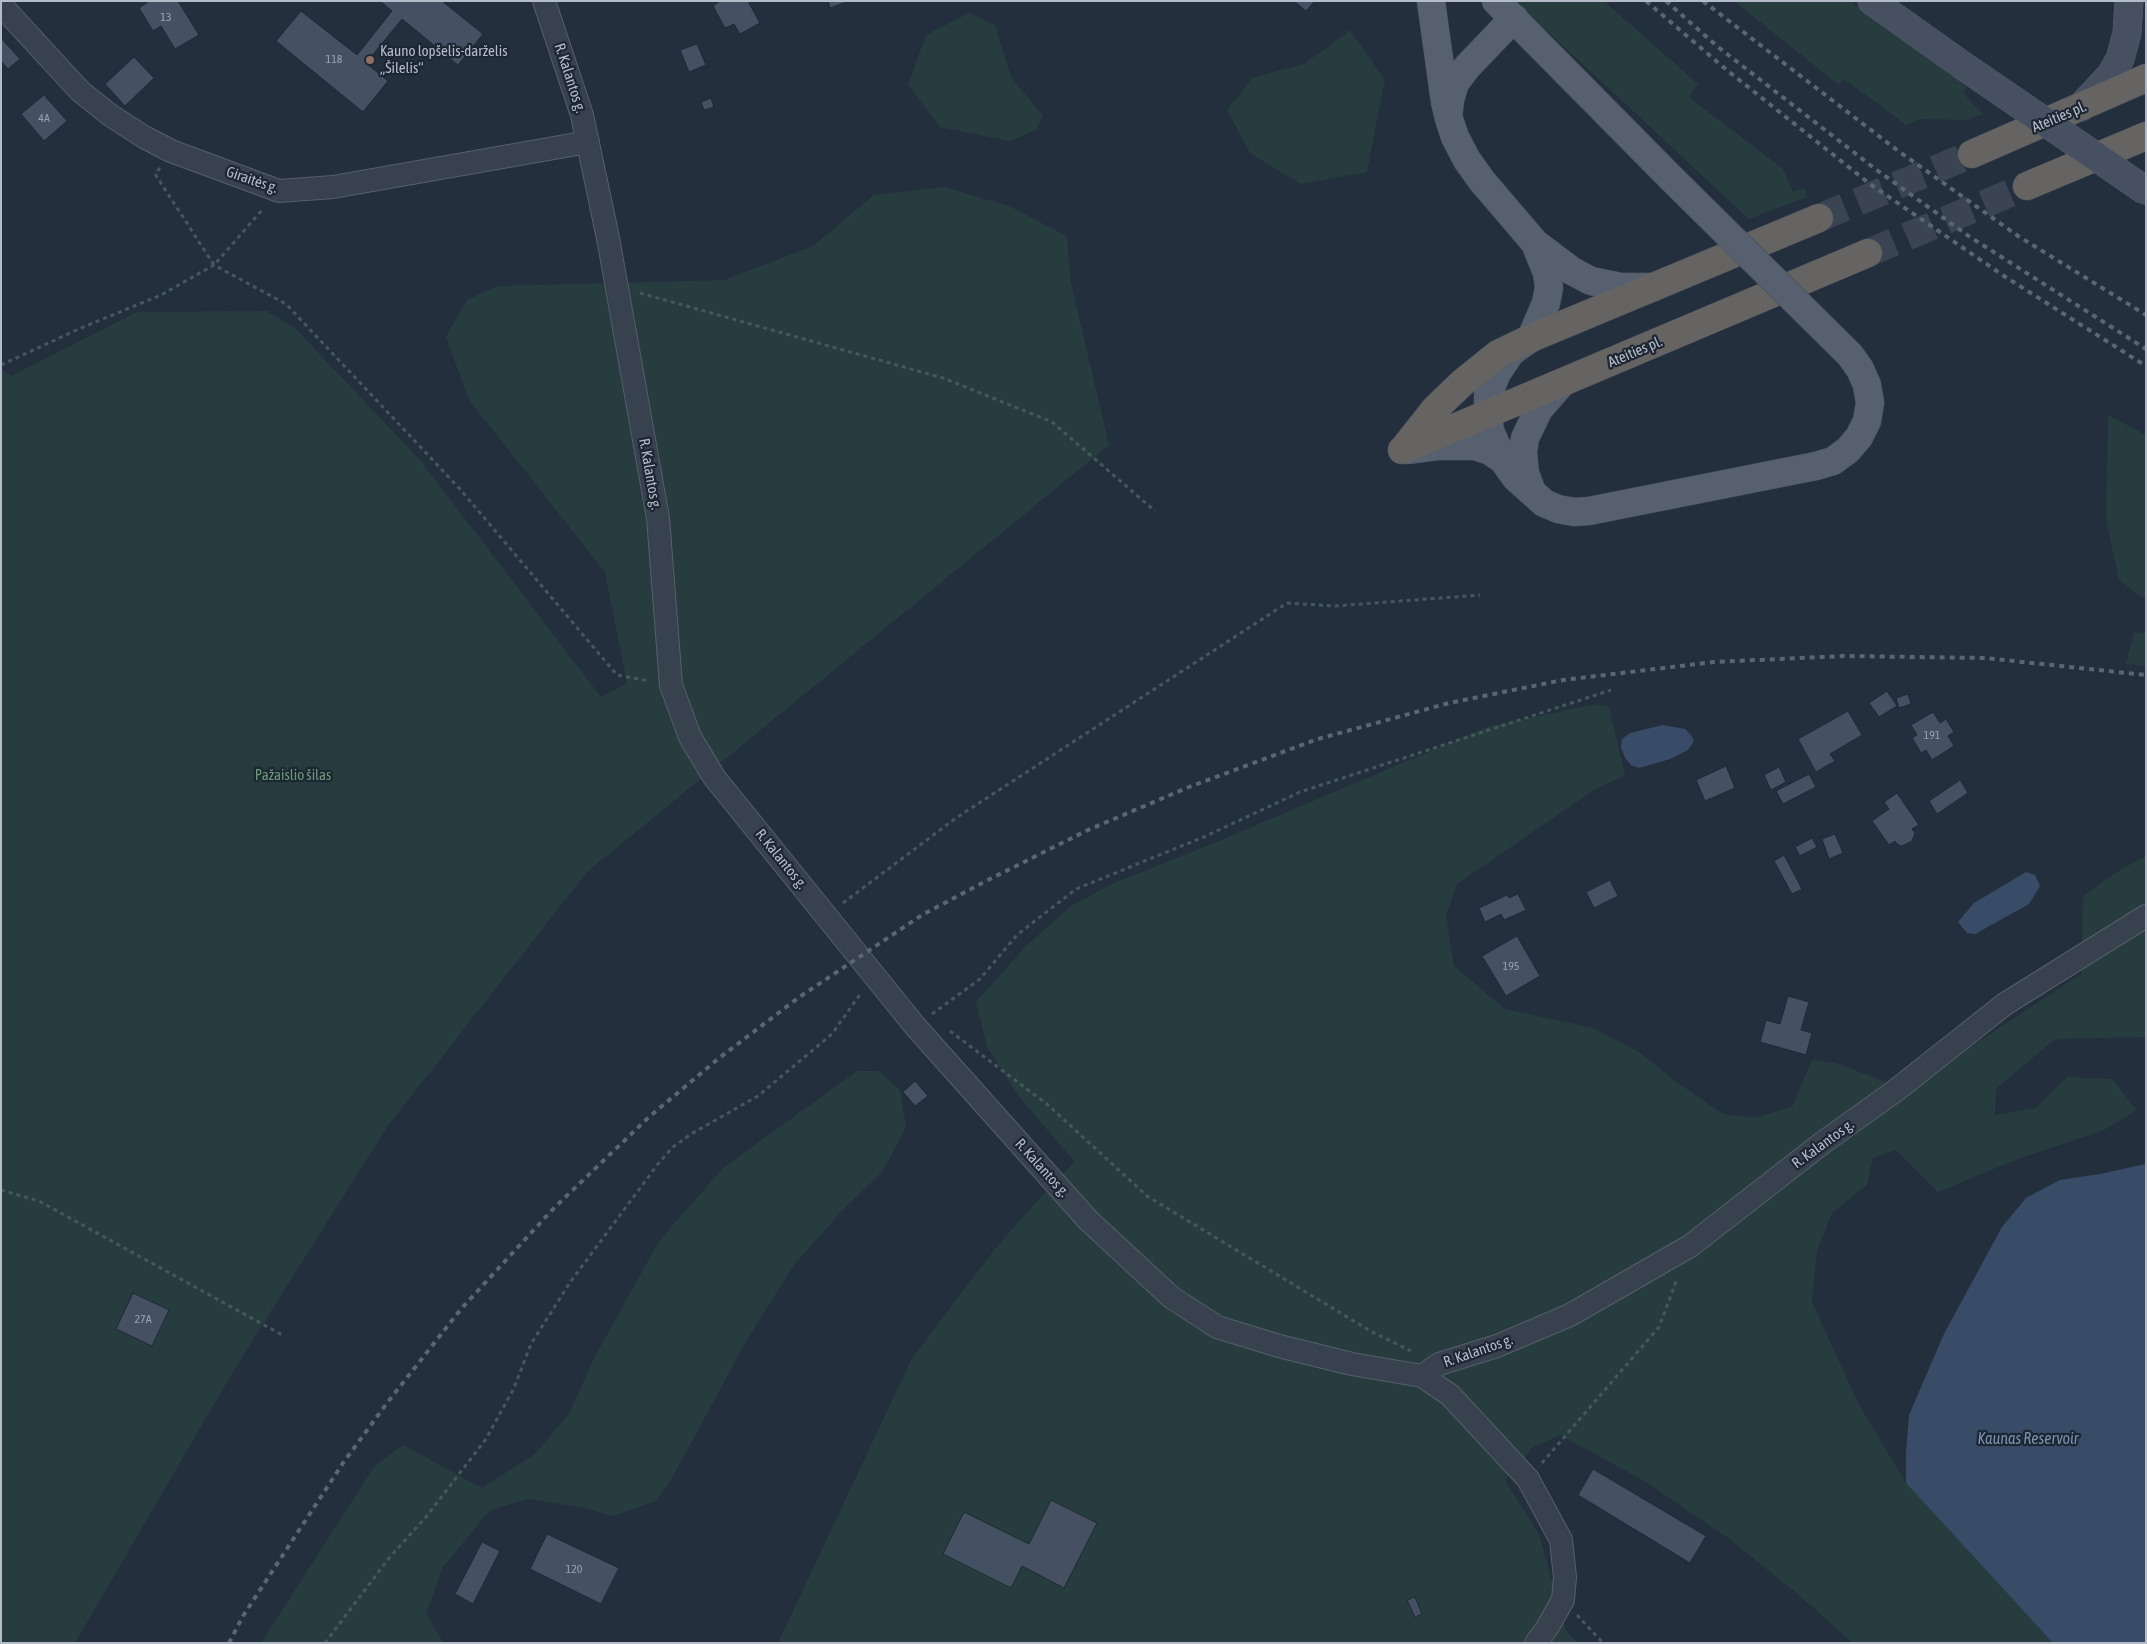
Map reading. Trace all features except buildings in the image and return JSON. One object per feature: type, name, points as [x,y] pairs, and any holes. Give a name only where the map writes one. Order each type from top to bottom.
[{"type":"highway","name":"Ateities pl.","points":[[1972,154],[2146,78]]},
{"type":"highway","points":[[2028,186],[2146,136]]},
{"type":"highway","points":[[1402,450],[1435,409],[1462,383],[1498,354],[1531,338],[1819,218]]},
{"type":"highway","name":"Ateities pl.","points":[[1402,450],[1868,253]]},
{"type":"main road","points":[[1431,1],[1449,119],[1466,160],[1482,181],[1535,242],[1572,271],[1591,281],[1621,287],[1656,287]]},
{"type":"main road","points":[[1872,1],[2146,191]]},
{"type":"main road","points":[[2079,108],[2110,76],[2120,59],[2127,33],[2129,1]]},
{"type":"main road","points":[[1449,119],[1450,100],[1456,83],[1505,10],[1850,355],[1860,369],[1867,385],[1870,403],[1867,421],[1859,437],[1848,450],[1833,461],[1816,466],[1589,511],[1574,512],[1558,509],[1544,503],[1516,478],[1503,460],[1490,431],[1488,414],[1488,395],[1497,373],[1511,352],[1531,338],[1546,303],[1548,273],[1535,242]]},
{"type":"main road","points":[[1533,494],[1525,474],[1523,452],[1525,438],[1539,409],[1562,382]]},
{"type":"main road","points":[[1402,450],[1438,446],[1475,446],[1490,451],[1503,460]]},
{"type":"street","name":"R. Kalantos g.","points":[[544,1],[571,78],[588,142],[658,518],[671,686],[690,737],[714,777],[915,1026],[1088,1220],[1171,1297],[1217,1326],[1279,1346],[1352,1364],[1430,1370],[1497,1346],[1570,1315],[1690,1246],[1821,1144],[1895,1091],[2005,1004],[2146,916]]},
{"type":"street","name":"Giraitės g.","points":[[1,5],[80,90],[110,115],[144,137],[171,151],[279,191],[333,187],[588,142]]},
{"type":"street","points":[[1430,1370],[1450,1395],[1528,1479],[1562,1540],[1565,1577],[1563,1600],[1536,1643]]},
{"type":"path","points":[[171,151],[155,174],[214,265],[286,304],[459,488],[617,674],[671,686]]},
{"type":"path","points":[[1,365],[80,328],[161,294],[214,265],[279,191]]},
{"type":"path","points":[[617,290],[633,291],[943,378],[1052,422],[1155,511]]},
{"type":"path","points":[[827,916],[956,818],[1286,602],[1335,606],[1480,595]]},
{"type":"path","points":[[938,1021],[930,1015],[980,979],[1017,935],[1076,889],[1206,836],[1300,792],[1611,690]]},
{"type":"path","points":[[325,1643],[389,1558],[426,1517],[486,1440],[514,1388],[531,1344],[571,1281],[658,1164],[673,1147],[691,1134],[758,1096],[832,1034],[856,998],[877,979]]},
{"type":"path","points":[[946,1027],[1048,1105],[1147,1196],[1372,1332],[1430,1370]]},
{"type":"path","points":[[1,1190],[39,1201],[284,1336]]},
{"type":"path","points":[[1528,1479],[1659,1327],[1690,1246]]},
{"type":"path","points":[[1563,1600],[1603,1643]]},
{"type":"green space","points":[[1515,1],[1604,1],[1698,84],[1689,97],[1783,169],[1793,192],[1805,188],[1807,197],[1749,219]]},
{"type":"green space","points":[[1734,1],[1850,1],[1967,87],[1963,93],[1983,114],[1965,120],[1919,119],[1906,125],[1844,79],[1839,85]]},
{"type":"green space","points":[[969,13],[995,25],[1011,77],[1043,116],[1036,130],[1010,141],[940,127],[908,85],[926,35]]},
{"type":"green space","points":[[1350,30],[1385,80],[1367,172],[1301,184],[1250,153],[1227,110],[1252,78],[1304,64]]},
{"type":"green space","name":"Pažaislio šilas","points":[[944,187],[1009,206],[1067,236],[1071,283],[1109,445],[587,872],[387,1127],[234,1370],[75,1643],[1,1643],[1,368],[11,376],[137,312],[267,311],[295,328],[421,461],[601,697],[627,683],[605,572],[469,400],[446,337],[467,300],[497,286],[724,280],[813,246],[874,195]]},
{"type":"green space","points":[[2108,415],[2146,435],[2146,598],[2138,595],[2119,579],[2106,520]]},
{"type":"green space","points":[[2134,632],[2146,633],[2146,666],[2126,664]]},
{"type":"green space","points":[[1595,704],[1609,707],[1625,775],[1594,790],[1457,884],[1446,916],[1454,966],[1505,1009],[1593,1028],[1639,1052],[1678,1083],[1723,1114],[1754,1118],[1792,1107],[1812,1060],[1835,1063],[1907,1089],[2081,974],[2083,896],[2120,870],[2146,856],[2146,1037],[2055,1039],[1996,1089],[1995,1115],[2036,1108],[2067,1077],[2112,1079],[2137,1110],[2104,1130],[2018,1159],[1938,1192],[1896,1150],[1873,1158],[1867,1185],[1832,1213],[1817,1251],[1812,1302],[1859,1405],[1906,1483],[2053,1643],[1853,1643],[1800,1596],[1728,1538],[1646,1482],[1560,1435],[1533,1447],[1505,1480],[1539,1534],[1566,1631],[1578,1643],[778,1643],[912,1358],[995,1249],[1044,1193],[1075,1162],[1020,1098],[987,1047],[976,1002],[1026,946],[1071,906],[1112,884],[1212,844],[1487,727]]},
{"type":"green space","points":[[857,1071],[879,1071],[900,1090],[906,1127],[883,1171],[840,1213],[793,1266],[747,1340],[672,1478],[656,1501],[613,1516],[580,1507],[528,1499],[490,1510],[443,1567],[426,1614],[443,1642],[449,1643],[261,1643],[374,1467],[403,1445],[482,1488],[535,1454],[570,1412],[593,1360],[659,1241],[723,1168]]},
{"type":"water","points":[[1663,725],[1685,729],[1691,735],[1694,741],[1688,750],[1670,759],[1639,768],[1631,765],[1625,758],[1621,747],[1622,739],[1630,733]]},
{"type":"water","points":[[2026,872],[2035,875],[2040,886],[2029,904],[1975,934],[1967,933],[1958,922],[1974,903]]},
{"type":"water","name":"Kaunas Reservoir","points":[[2146,1164],[2146,1643],[2053,1643],[1906,1483],[1909,1415],[1944,1334],[2002,1227],[2026,1198],[2060,1180]]},
{"type":"tunnel","points":[[1819,218],[1972,154]]},
{"type":"tunnel","points":[[1868,253],[2027,186]]},
{"type":"railway","points":[[1646,1],[1728,71],[1870,184],[2004,276],[2146,366]]},
{"type":"railway","points":[[1666,1],[1718,47],[1878,171],[1970,237],[2146,349]]},
{"type":"railway","points":[[1703,1],[1897,150],[2018,236],[2146,315]]},
{"type":"railway","points":[[229,1643],[243,1616],[343,1463],[387,1403],[461,1309],[554,1208],[649,1117],[718,1059],[798,998],[922,915],[986,881],[1088,830],[1189,787],[1318,739],[1449,703],[1563,680],[1714,662],[1844,656],[1985,658],[2146,675]]},
{"type":"place","name":"Kauno lopšelis-darželis „Šilelis“","points":[[370,60]]}]
